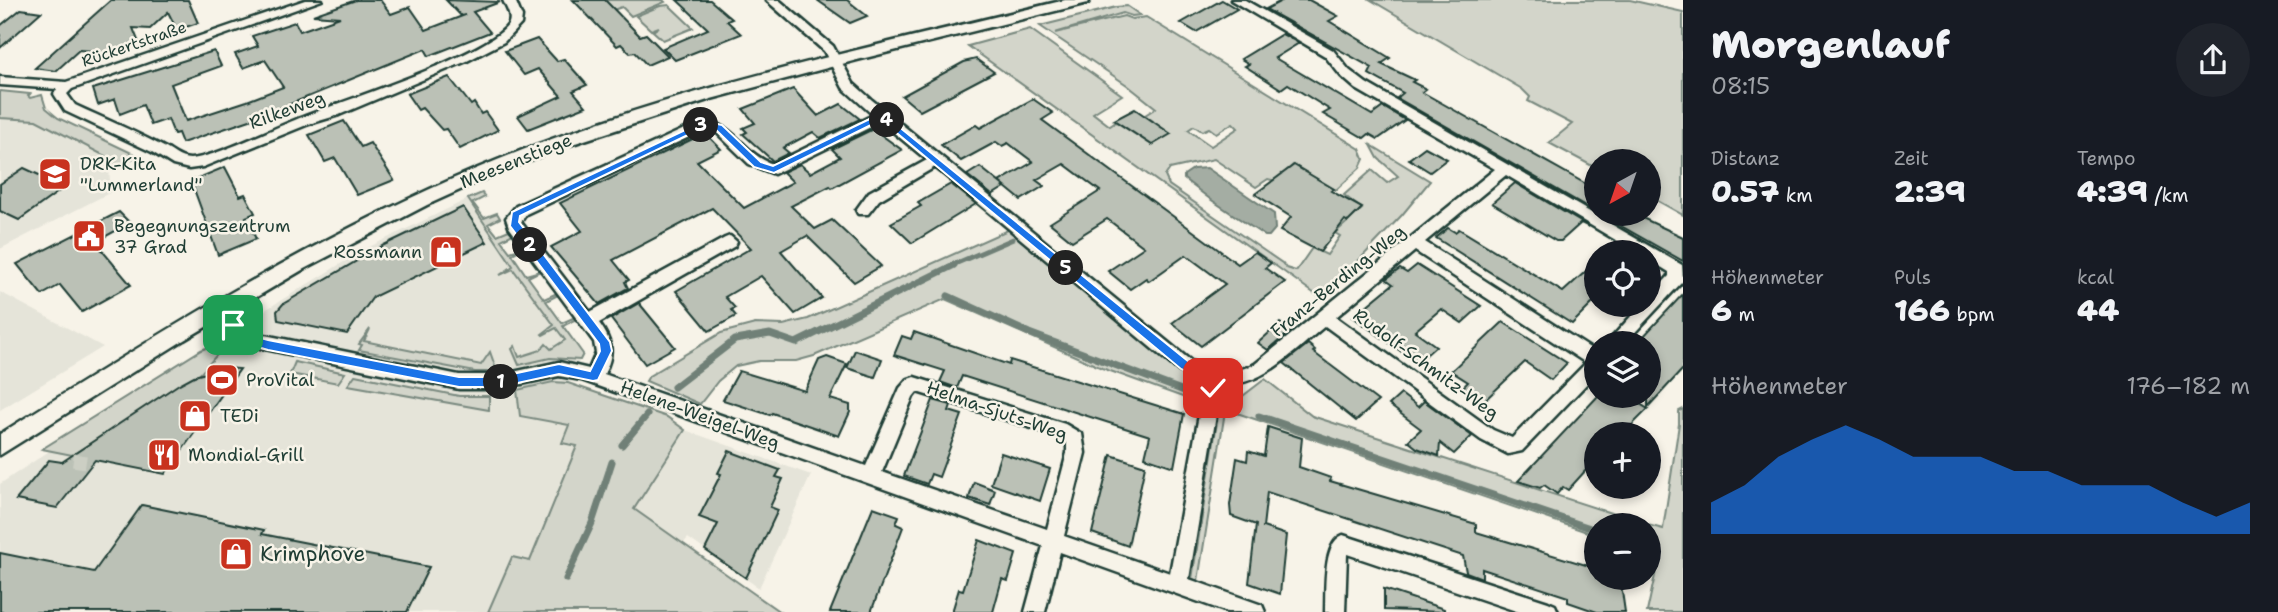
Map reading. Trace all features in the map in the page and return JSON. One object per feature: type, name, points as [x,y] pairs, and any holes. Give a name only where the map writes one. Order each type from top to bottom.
[{"type":"street","name":"Rückertstraße","points":[[0,81],[67,86],[316,0]]},
{"type":"street","name":"Rilkeweg","points":[[67,86],[60,94],[70,108],[157,149],[178,162],[203,162],[304,121],[334,112],[500,39],[515,24],[516,17],[509,0]]},
{"type":"street","points":[[772,0],[829,49],[848,85],[882,116],[1179,362],[1214,379],[1178,585]]},
{"type":"street","name":"Meesenstiege","points":[[0,446],[218,309],[343,238],[485,172],[671,104],[1083,0]]},
{"type":"street","points":[[1237,0],[1329,53],[1345,73],[1361,86],[1677,269],[1677,278],[1626,331]]},
{"type":"street","points":[[593,376],[606,351],[604,342],[513,223],[516,214],[704,124],[719,128],[757,165],[765,168],[784,166],[882,116]]},
{"type":"street","points":[[863,210],[874,196],[937,160]]},
{"type":"street","name":"Franz-Berding-Weg","points":[[1214,379],[1242,378],[1261,369],[1504,168]]},
{"type":"street","points":[[588,321],[730,242]]},
{"type":"street","name":"Rudolf-Schmitz-Weg","points":[[1414,243],[1584,354]]},
{"type":"street","name":"Helene-Weigel-Weg","points":[[218,309],[245,338],[459,382],[499,382],[559,369],[593,376],[1255,612]]},
{"type":"street","name":"Rudolf-Schmitz-Weg","points":[[1323,316],[1488,435],[1508,446],[1516,446],[1584,375]]},
{"type":"street","name":"Helma-Sjuts-Weg","points":[[872,476],[906,393],[914,384],[1059,429],[1076,439],[1078,446],[1054,541]]},
{"type":"street","points":[[1035,612],[1054,541]]},
{"type":"street","points":[[1335,612],[1338,552],[1343,544],[1548,612]]},
{"type":"shaded area","points":[[599,0],[665,2],[631,16],[622,7],[610,11]]},
{"type":"shaded area","points":[[1371,0],[1630,0],[1683,12],[1683,215],[1661,203],[1661,149],[1584,149],[1584,162],[1549,143],[1572,124],[1528,101],[1530,97],[1522,89]]},
{"type":"shaded area","points":[[669,5],[693,28],[663,40],[653,31],[659,27],[651,30],[636,16]]},
{"type":"shaded area","points":[[1127,6],[1140,15],[1123,13],[1055,33],[1124,16],[1132,19],[1146,17],[1360,149],[1364,159],[1360,168],[1336,190],[1293,165],[1276,181],[1268,179],[1256,187],[1214,159],[1170,169],[1165,176],[1169,185],[1286,268],[1296,271],[1312,248],[1327,255],[1340,236],[1335,233],[1362,209],[1344,195],[1372,170],[1387,183],[1398,176],[1378,158],[1371,145],[1430,181],[1402,215],[1322,299],[968,46],[1030,29],[1122,95],[1093,113],[1110,126],[1116,122],[1152,145],[1160,140],[1153,135],[1153,121],[1145,115],[1156,108],[1040,26]],"holes":[[[1233,123],[1238,128],[1211,146],[1188,130],[1194,126],[1202,131],[1209,128],[1216,133]]]},
{"type":"shaded area","points":[[0,91],[30,94],[30,98],[42,95],[46,108],[58,118],[138,156],[112,168],[107,157],[36,120],[0,118]]},
{"type":"shaded area","name":"DRK-Kita \"Lummerland\"","points":[[0,118],[36,120],[108,157],[111,192],[0,249]]},
{"type":"shaded area","points":[[1207,168],[1274,214],[1275,229],[1269,236],[1265,236],[1184,179],[1184,175],[1193,169]]},
{"type":"shaded area","points":[[482,193],[485,197],[473,203],[484,218],[497,213],[500,218],[488,224],[497,235],[509,230],[513,234],[501,240],[510,252],[523,248],[512,254],[526,275],[540,271],[528,277],[544,299],[557,293],[558,295],[546,301],[562,323],[575,317],[576,319],[563,326],[583,354],[580,360],[550,358],[519,365],[512,349],[515,346],[519,357],[541,350],[546,344],[551,349],[565,340],[556,328],[542,334],[554,325],[513,269],[500,275],[513,266],[468,199]]},
{"type":"shaded area","points":[[468,199],[583,354],[568,383],[584,441],[510,612],[0,612],[0,484],[211,343],[365,249]]},
{"type":"shaded area","points":[[1010,229],[1196,385],[1199,403],[1102,368],[945,299],[814,356],[796,361],[759,361],[736,366],[718,381],[700,404],[646,381],[649,376],[721,333],[755,324],[783,325],[808,319]]},
{"type":"shaded area","points":[[0,292],[103,347],[0,410]]},
{"type":"shaded area","points":[[370,329],[364,341],[481,365],[490,352],[495,366],[491,372],[475,372],[359,350],[362,345],[359,344]]},
{"type":"shaded area","points":[[211,346],[223,348],[200,374],[72,455],[42,449],[201,350]]},
{"type":"shaded area","points":[[295,362],[345,373],[338,383],[290,374]]},
{"type":"shaded area","points":[[355,375],[459,396],[489,396],[489,410],[348,385]]},
{"type":"shaded area","points":[[1265,379],[1312,416],[1611,513],[1584,513],[1584,531],[1234,412],[1235,402]]},
{"type":"shaded area","points":[[553,382],[568,383],[667,417],[685,430],[634,509],[780,612],[488,612],[512,557],[530,561],[577,446],[562,443],[569,425],[520,416],[517,390]]},
{"type":"shaded area","points":[[1221,397],[1227,399],[1198,581],[1192,579]]},
{"type":"shaded area","points":[[1683,409],[1683,612],[1647,612],[1652,590],[1661,590],[1661,528],[1679,411]]},
{"type":"shaded area","points":[[685,430],[811,475],[759,588],[688,538],[683,544],[634,509]]},
{"type":"building","points":[[111,0],[188,0],[198,23],[177,30],[168,12],[150,29],[133,28],[139,43],[97,57],[93,51],[79,50],[56,71],[35,68]]},
{"type":"building","points":[[356,0],[380,0],[391,14],[410,7],[426,30],[465,15],[461,16],[446,0],[500,2],[473,12],[490,32],[429,56],[425,49],[256,118],[182,143],[178,133],[174,134],[168,119],[151,125],[143,105],[120,114],[115,99],[98,105],[93,89],[214,51],[221,66],[171,84],[186,121],[283,87],[265,60],[243,68],[235,54],[258,46],[252,36],[295,22],[300,31],[340,17],[313,15]]},
{"type":"building","points":[[573,0],[605,0],[640,36],[646,34],[668,56],[647,65],[635,52],[630,53],[621,44],[617,46]]},
{"type":"building","points":[[677,0],[710,0],[732,19],[727,21],[741,34],[675,60],[663,48],[708,29]]},
{"type":"building","points":[[817,0],[847,0],[867,16],[850,23]]},
{"type":"building","points":[[1222,0],[1237,9],[1196,32],[1181,23]]},
{"type":"building","points":[[1283,0],[1309,0],[1338,16],[1329,21],[1390,58],[1381,64],[1415,80],[1412,82],[1426,89],[1422,92],[1584,183],[1584,205],[1397,98],[1403,93],[1369,74],[1372,68],[1266,9]]},
{"type":"building","points":[[21,9],[41,12],[0,48],[0,26]]},
{"type":"building","points":[[1282,34],[1299,43],[1275,58],[1372,115],[1383,107],[1405,120],[1378,139],[1369,134],[1364,138],[1323,114],[1330,110],[1288,84],[1281,89],[1245,66],[1249,64],[1241,59]]},
{"type":"building","points":[[537,39],[557,61],[564,59],[587,85],[573,91],[586,106],[528,129],[518,116],[561,96],[538,69],[524,75],[505,51]]},
{"type":"building","points":[[976,59],[994,72],[920,111],[902,96],[964,62]]},
{"type":"building","points":[[449,77],[471,105],[474,103],[481,114],[485,112],[498,130],[460,149],[446,129],[442,130],[422,108],[418,110],[407,94]]},
{"type":"building","points":[[793,89],[818,116],[841,104],[860,119],[820,138],[813,132],[783,148],[789,153],[773,161],[743,134],[747,132],[743,128],[755,123],[743,109]]},
{"type":"building","points":[[1033,99],[1053,113],[1042,120],[1238,264],[1255,252],[1271,263],[1265,268],[1285,282],[1201,346],[1172,323],[1225,284],[1186,255],[1149,281],[1146,278],[1130,289],[1108,271],[1144,247],[1107,219],[1072,241],[1050,223],[1100,191],[1064,164],[1036,180],[1044,186],[1021,200],[999,182],[1033,162],[1008,143],[1002,146],[996,142],[961,161],[941,145],[976,125],[980,128]]},
{"type":"building","points":[[1135,109],[1171,134],[1152,145],[1114,120]]},
{"type":"building","points":[[344,121],[361,147],[370,143],[394,180],[357,195],[335,158],[325,162],[309,135]]},
{"type":"building","points":[[873,129],[902,150],[832,188],[830,186],[791,206],[815,229],[832,220],[881,266],[854,282],[807,236],[781,251],[822,298],[795,314],[761,276],[725,297],[735,308],[731,310],[736,316],[709,331],[676,291],[751,248],[712,208],[613,260],[629,280],[625,282],[628,288],[599,304],[551,247],[582,231],[560,203],[705,133],[721,149],[697,161],[744,208],[793,182],[783,172],[800,164],[810,173],[840,157],[832,149]]},
{"type":"building","points":[[1425,147],[1447,159],[1430,172],[1409,159]]},
{"type":"building","points":[[1294,165],[1334,189],[1331,191],[1362,208],[1348,222],[1345,220],[1320,252],[1280,231],[1291,217],[1255,194]]},
{"type":"building","points":[[225,167],[240,196],[245,194],[255,213],[246,217],[256,239],[218,255],[191,181]]},
{"type":"building","points":[[980,167],[1005,187],[992,195],[967,175]]},
{"type":"building","name":"DRK-Kita \"Lummerland\"","points":[[24,168],[65,187],[19,220],[0,211],[0,184]]},
{"type":"building","points":[[1515,183],[1584,224],[1581,223],[1561,241],[1556,241],[1492,203]]},
{"type":"building","points":[[951,184],[976,204],[912,243],[891,223],[921,206],[918,203]]},
{"type":"building","points":[[463,207],[487,242],[373,297],[347,334],[278,320],[277,311],[283,304],[384,245]]},
{"type":"building","points":[[119,212],[130,223],[95,242],[131,285],[82,312],[60,285],[42,295],[17,264]]},
{"type":"building","points":[[1621,226],[1660,226],[1683,237],[1683,261],[1661,249],[1661,240],[1646,240]]},
{"type":"building","points":[[1448,228],[1455,232],[1459,229],[1563,292],[1584,273],[1584,312],[1572,324],[1436,238]]},
{"type":"building","points":[[1417,265],[1481,306],[1462,323],[1441,309],[1415,331],[1436,346],[1417,363],[1353,317],[1393,284],[1386,279],[1400,269],[1407,273]]},
{"type":"building","points":[[1683,294],[1683,369],[1661,393],[1661,331],[1648,331]]},
{"type":"building","points":[[639,303],[675,347],[645,364],[611,319]]},
{"type":"building","points":[[1503,322],[1567,363],[1551,380],[1525,362],[1483,402],[1462,388],[1468,382],[1451,371]]},
{"type":"building","points":[[1280,323],[1291,331],[1268,350],[1258,343]]},
{"type":"building","points":[[914,332],[1009,365],[1010,360],[1184,414],[1174,467],[1145,457],[1150,436],[962,376],[957,388],[940,382],[945,371],[894,355],[902,336],[911,339]]},
{"type":"building","points":[[1308,344],[1315,350],[1313,352],[1378,401],[1356,421],[1284,363]]},
{"type":"building","points":[[855,350],[882,359],[875,377],[847,368]]},
{"type":"building","points":[[827,357],[847,364],[830,399],[850,405],[850,412],[839,436],[772,413],[770,415],[723,400],[739,371],[805,391],[819,360]]},
{"type":"building","points":[[226,368],[240,369],[165,474],[95,460],[57,508],[16,500],[49,460],[62,462],[179,384],[194,376]]},
{"type":"building","points":[[1401,394],[1418,407],[1424,401],[1472,436],[1454,454],[1440,443],[1439,456],[1417,448],[1408,441],[1421,429],[1389,405]]},
{"type":"building","points":[[933,400],[951,405],[949,411],[962,415],[939,477],[931,474],[927,484],[904,476]]},
{"type":"building","points":[[1587,408],[1648,409],[1635,422],[1584,422],[1584,472],[1568,490],[1563,487],[1557,494],[1544,485],[1540,488],[1518,481]]},
{"type":"building","points":[[1268,427],[1302,438],[1299,467],[1331,478],[1330,481],[1476,524],[1476,532],[1584,564],[1584,590],[1622,590],[1625,612],[1597,612],[1568,602],[1568,597],[1482,569],[1482,578],[1466,572],[1463,556],[1267,492],[1263,527],[1286,535],[1280,594],[1249,583],[1256,525],[1231,516],[1230,505],[1237,458],[1247,461],[1248,451],[1264,456]]},
{"type":"building","points":[[729,451],[780,470],[776,477],[783,479],[770,507],[778,510],[746,578],[705,550],[718,524],[699,517],[721,474],[718,473]]},
{"type":"building","points":[[1001,453],[1050,469],[1040,501],[991,484]]},
{"type":"building","points":[[1111,455],[1145,466],[1128,546],[1092,533]]},
{"type":"building","points":[[974,482],[995,490],[990,505],[969,498]]},
{"type":"building","points":[[142,505],[264,530],[262,534],[429,567],[407,612],[0,612],[0,553],[94,572]]},
{"type":"building","points":[[873,507],[899,516],[896,524],[903,527],[871,612],[830,612]]},
{"type":"building","points":[[979,540],[1016,554],[1008,581],[1002,579],[993,612],[952,612],[959,589],[963,590]]},
{"type":"building","points":[[1384,589],[1444,609],[1444,612],[1384,610]]},
{"type":"waterway","points":[[950,266],[1013,239]]},
{"type":"waterway","points":[[674,387],[735,340],[770,334],[796,343],[954,265]]},
{"type":"waterway","points":[[948,296],[1029,333],[1192,394]]},
{"type":"waterway","points":[[622,445],[647,415]]},
{"type":"waterway","points":[[1259,416],[1584,526]]},
{"type":"waterway","points":[[566,579],[592,523],[612,462]]},
{"type":"tunnel","points":[[73,460],[86,462]]},
{"type":"place","name":"DRK-Kita \"Lummerland\"","points":[[55,174]]},
{"type":"place","name":"Begegnungszentrum 37 Grad","points":[[89,236]]},
{"type":"place","name":"Rossmann","points":[[446,252]]},
{"type":"place","name":"ProVital","points":[[222,380]]},
{"type":"place","name":"TEDi","points":[[195,416]]},
{"type":"place","name":"Mondial-Grill","points":[[164,455]]},
{"type":"place","name":"Krimphove","points":[[236,554]]},
{"type":"route","points":[[233,325],[245,338],[268,345],[459,382],[499,382],[559,369],[593,376],[606,351],[604,342],[513,223],[516,214],[699,125],[714,125],[757,165],[774,169],[882,116],[1185,366],[1214,379],[1213,388]]}]
